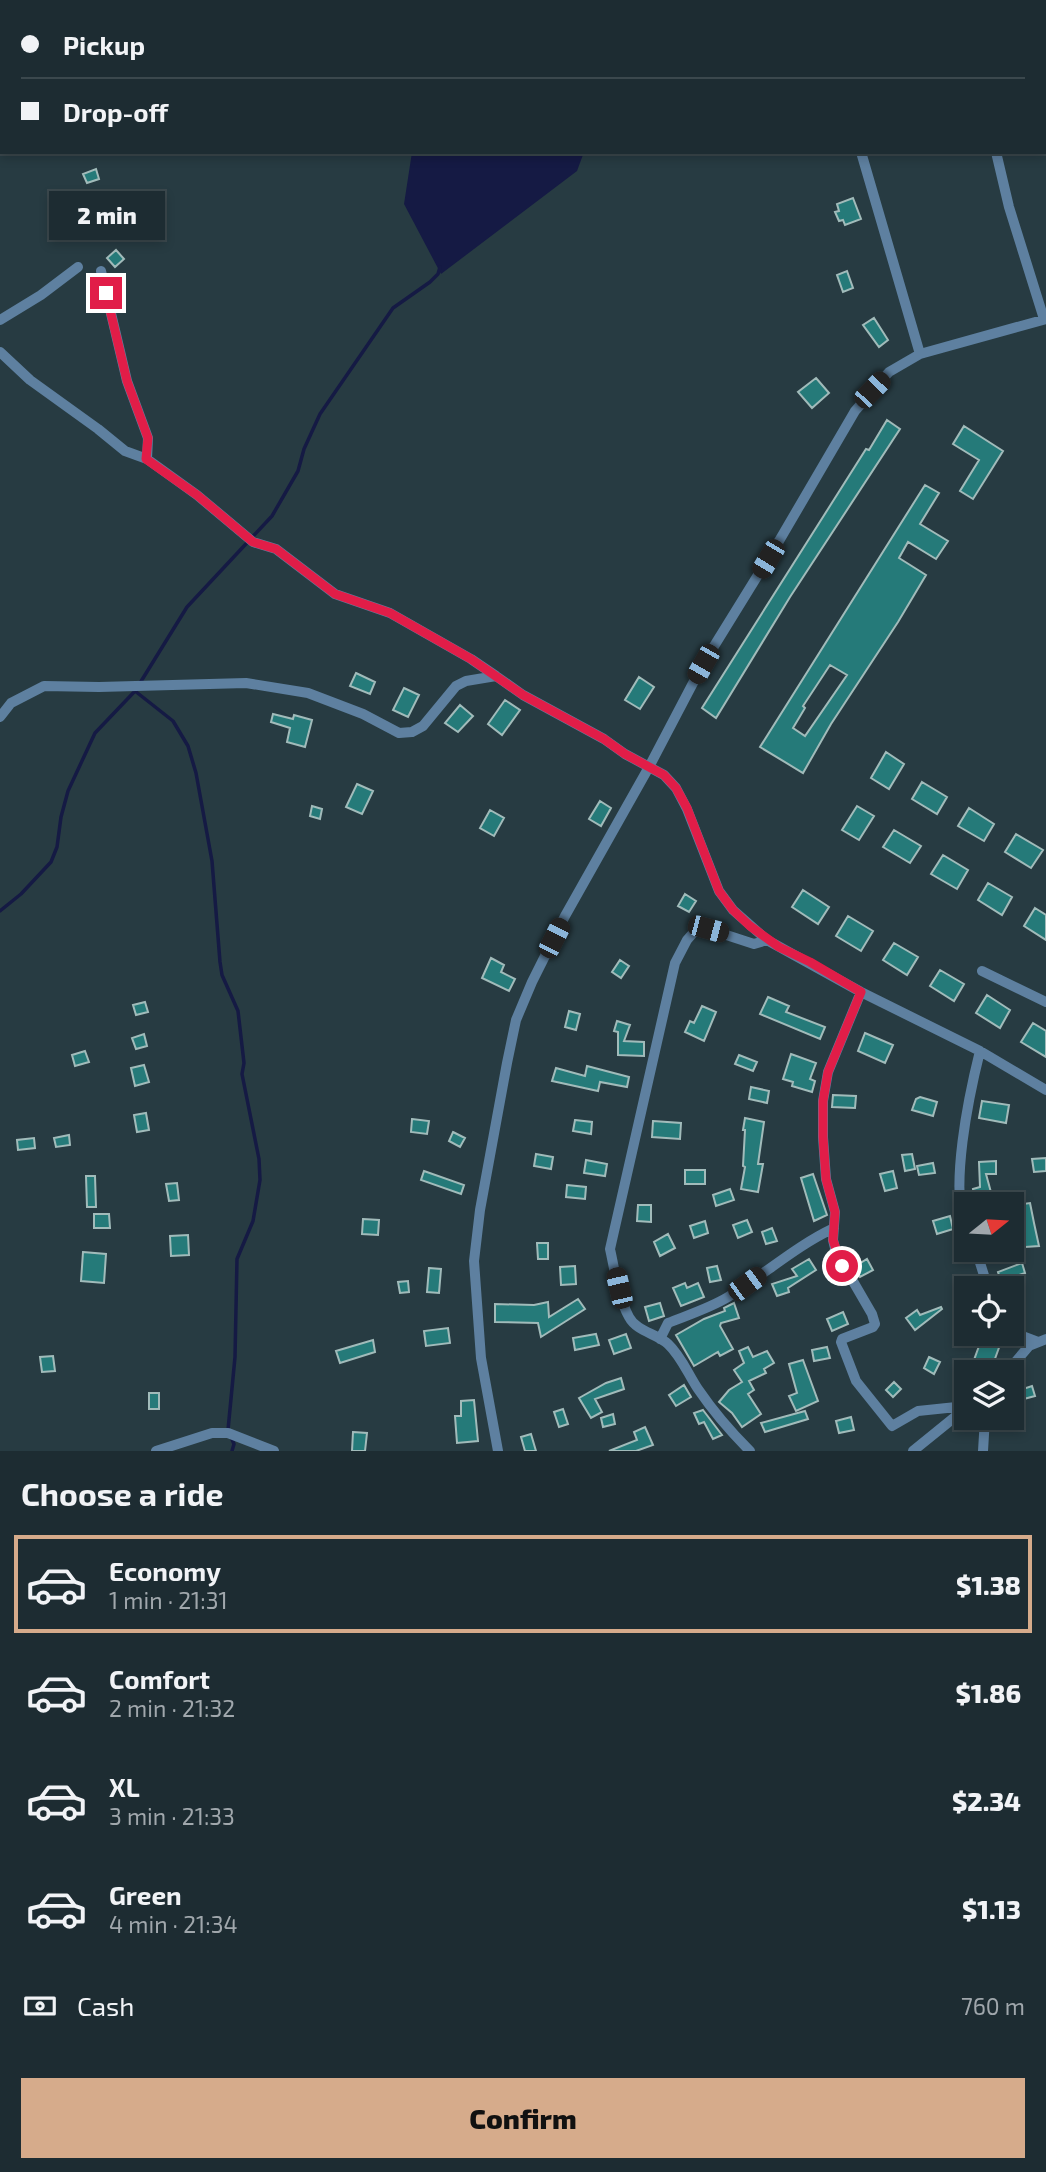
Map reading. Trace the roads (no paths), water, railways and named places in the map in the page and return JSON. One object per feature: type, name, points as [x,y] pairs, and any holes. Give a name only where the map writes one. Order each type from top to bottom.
[{"type":"street","points":[[862,154],[920,354]]},
{"type":"street","points":[[498,1451],[481,1358],[474,1261],[492,1143],[516,1020],[531,982],[559,927],[649,767],[703,664],[849,420],[888,372],[920,354],[1045,319],[1009,207],[996,154]]},
{"type":"street","points":[[0,320],[41,295],[78,267]]},
{"type":"street","points":[[101,271],[127,381],[148,438],[146,459]]},
{"type":"street","points":[[0,352],[30,380],[125,450],[146,459],[197,495],[253,542],[276,549],[335,594],[390,613],[471,659],[523,695],[664,775],[676,788],[687,808],[719,891],[733,910],[767,940],[861,992],[980,1051],[1046,1090]]},
{"type":"street","points":[[0,717],[11,703],[44,686],[246,683],[308,693],[363,714],[399,733],[411,732],[423,726],[456,687],[466,681],[496,676]]},
{"type":"street","points":[[750,1451],[699,1389],[679,1357],[660,1339],[641,1329],[629,1318],[610,1249],[675,963],[694,932],[708,929],[754,944],[767,940]]},
{"type":"street","points":[[982,971],[1046,1002]]},
{"type":"street","points":[[861,992],[828,1072],[823,1101],[825,1165],[835,1212],[833,1240],[839,1259],[875,1321],[873,1327],[841,1340],[856,1381],[892,1426],[918,1410],[954,1408]]},
{"type":"street","points":[[960,1192],[964,1126],[980,1051]]},
{"type":"street","points":[[660,1339],[668,1323],[725,1299],[780,1262],[795,1248],[834,1228]]},
{"type":"street","points":[[1024,1336],[1042,1341]]},
{"type":"street","points":[[1017,1360],[1029,1346],[1042,1341]]},
{"type":"street","points":[[912,1451],[954,1417]]},
{"type":"street","points":[[983,1451],[984,1430]]},
{"type":"street","points":[[156,1451],[212,1433],[228,1433],[274,1451]]},
{"type":"waterway","points":[[140,683],[187,607],[272,516],[298,471],[304,449],[320,414],[393,308],[430,282],[438,274],[440,267]]},
{"type":"waterway","points":[[0,911],[21,894],[51,862],[57,847],[68,791],[95,733],[136,690]]},
{"type":"waterway","points":[[135,691],[173,721],[188,746],[196,773],[212,861],[222,975],[238,1011],[244,1063],[242,1074],[259,1159],[260,1180],[253,1221],[237,1259],[235,1357],[228,1430]]},
{"type":"waterway","points":[[231,1437],[234,1444],[232,1451]]}]
